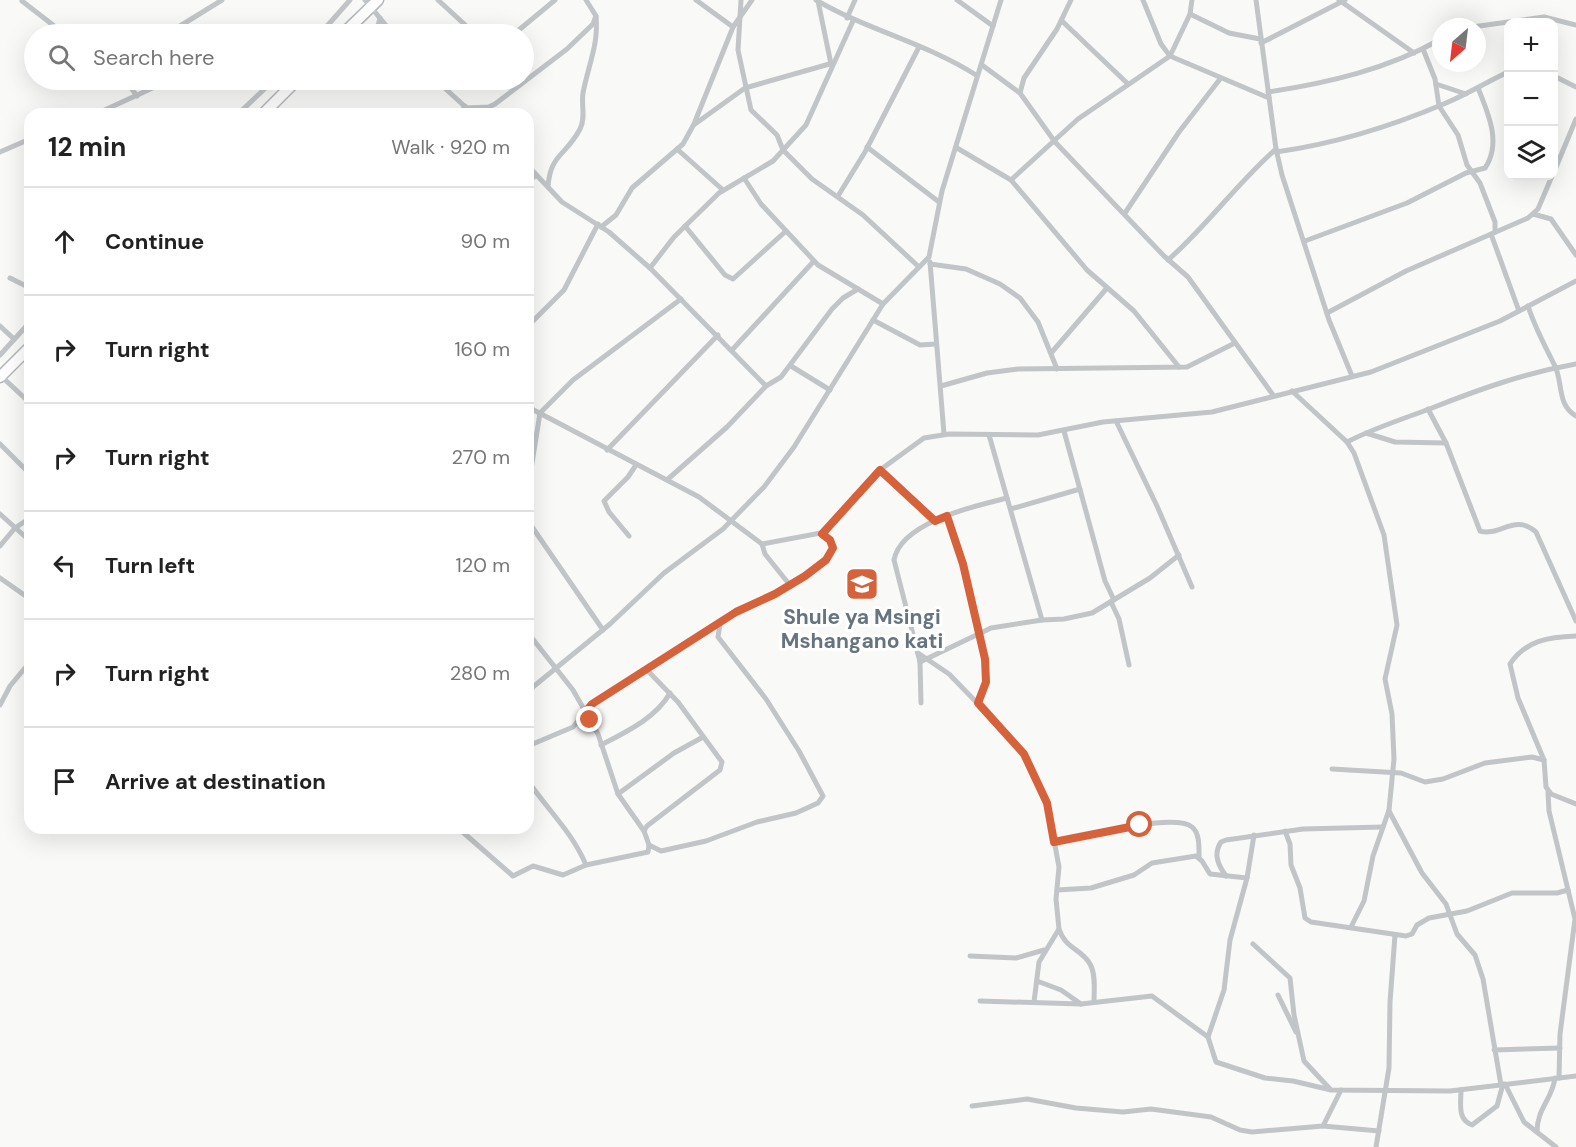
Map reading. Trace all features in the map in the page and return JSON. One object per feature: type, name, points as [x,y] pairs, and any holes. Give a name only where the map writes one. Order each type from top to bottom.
[{"type":"highway","points":[[352,24],[371,2]]},
{"type":"highway","points":[[269,108],[287,90]]},
{"type":"highway","points":[[0,376],[24,353]]},
{"type":"street","points":[[183,24],[222,0]]},
{"type":"street","points":[[329,24],[350,0]]},
{"type":"street","points":[[438,0],[464,24]]},
{"type":"street","points":[[526,24],[555,0]]},
{"type":"street","points":[[548,187],[550,166],[571,143],[583,123],[584,90],[596,42],[596,16],[586,0]]},
{"type":"street","points":[[696,0],[734,27]]},
{"type":"street","points":[[741,0],[738,50],[751,110],[777,135],[783,150],[819,185],[838,195],[863,215],[919,267]]},
{"type":"street","points":[[534,320],[564,290],[599,226],[616,215],[632,188],[677,149],[694,124],[734,27],[752,0]]},
{"type":"street","points":[[650,268],[685,226],[723,190],[773,161],[810,120],[850,19],[855,0]]},
{"type":"street","points":[[957,0],[993,26]]},
{"type":"street","points":[[944,434],[930,261],[939,202],[957,148],[976,75],[982,65],[1001,0]]},
{"type":"street","points":[[1020,93],[1024,78],[1062,21],[1071,0]]},
{"type":"street","points":[[1143,0],[1161,44],[1170,56],[1220,79],[1269,95],[1336,80],[1414,53],[1432,44]]},
{"type":"street","points":[[1011,180],[1078,119],[1170,56],[1190,14],[1192,0]]},
{"type":"street","points":[[1256,0],[1276,150],[1327,313],[1352,376]]},
{"type":"street","points":[[817,1],[850,19],[920,47],[976,75]]},
{"type":"street","points":[[817,1],[832,63]]},
{"type":"street","points":[[1190,14],[1229,33],[1261,41],[1342,1],[1414,53]]},
{"type":"street","points":[[22,2],[51,24]]},
{"type":"street","points":[[371,2],[385,24]]},
{"type":"street","points":[[534,73],[573,43],[593,24],[596,16]]},
{"type":"street","points":[[1486,25],[1544,17],[1576,25]]},
{"type":"street","points":[[378,24],[380,18]]},
{"type":"street","points":[[1062,21],[1128,84]]},
{"type":"street","points":[[838,195],[867,147],[920,47]]},
{"type":"street","points":[[1423,49],[1436,84],[1439,106],[1458,135],[1466,161],[1495,222],[1493,233],[1519,311]]},
{"type":"street","points":[[694,124],[745,88],[832,63]]},
{"type":"street","points":[[982,65],[1020,93],[1054,142],[1168,260],[1188,277],[1273,395]]},
{"type":"street","points":[[1168,260],[1186,244],[1247,176],[1276,150],[1305,148],[1374,129],[1439,106],[1504,75]]},
{"type":"street","points":[[1558,78],[1576,87]]},
{"type":"street","points":[[1125,213],[1179,132],[1220,79]]},
{"type":"street","points":[[1436,84],[1466,94]]},
{"type":"street","points":[[1305,241],[1407,202],[1450,180],[1485,168],[1493,146],[1492,126],[1478,88]]},
{"type":"street","points":[[132,90],[137,96]]},
{"type":"street","points":[[110,108],[149,90]]},
{"type":"street","points":[[244,108],[263,90]]},
{"type":"street","points":[[447,90],[466,107],[489,107],[513,90]]},
{"type":"street","points":[[1558,162],[1576,119]]},
{"type":"street","points":[[0,152],[24,142]]},
{"type":"street","points":[[867,147],[939,202]]},
{"type":"street","points":[[957,148],[1011,180],[1087,270],[1134,311],[1179,367]]},
{"type":"street","points":[[677,149],[723,190]]},
{"type":"street","points":[[534,173],[573,210],[599,226],[650,268],[766,386]]},
{"type":"street","points":[[744,178],[761,204],[814,261],[828,273],[883,304]]},
{"type":"street","points":[[1327,313],[1406,271],[1533,214],[1550,180]]},
{"type":"street","points":[[1533,214],[1551,219],[1576,255]]},
{"type":"street","points":[[685,226],[725,275],[733,279],[786,231]]},
{"type":"street","points":[[732,350],[814,261]]},
{"type":"street","points":[[534,686],[603,630],[664,573],[732,520],[764,487],[794,447],[883,304],[919,267],[930,261],[966,269],[1011,291],[1033,313],[1052,352],[1057,369]]},
{"type":"street","points":[[10,278],[24,285]]},
{"type":"street","points":[[762,544],[822,534],[880,470],[924,438],[944,434],[1038,435],[1116,421],[1193,415],[1352,376],[1402,360],[1519,311],[1576,281]]},
{"type":"street","points":[[1052,352],[1107,288]]},
{"type":"street","points":[[668,479],[727,427],[766,386],[791,366],[832,309],[843,298],[858,290]]},
{"type":"street","points":[[534,450],[540,413],[581,373],[681,299]]},
{"type":"street","points":[[1528,306],[1545,349],[1555,367],[1563,402],[1576,416]]},
{"type":"street","points":[[873,320],[920,345],[936,344]]},
{"type":"street","points":[[0,326],[14,339]]},
{"type":"street","points":[[0,355],[24,328]]},
{"type":"street","points":[[607,450],[718,335]]},
{"type":"street","points":[[941,386],[987,373],[1057,369],[1187,367],[1235,343]]},
{"type":"street","points":[[1347,442],[1492,384],[1555,367],[1576,364]]},
{"type":"street","points":[[791,366],[830,390]]},
{"type":"street","points":[[0,376],[24,398]]},
{"type":"street","points":[[1292,391],[1347,442],[1354,453],[1377,513],[1388,555],[1397,614],[1385,679],[1393,725],[1393,771],[1389,810],[1364,901],[1351,927]]},
{"type":"street","points":[[1428,409],[1446,442],[1480,531],[1485,532],[1511,525],[1530,527],[1536,532],[1576,621]]},
{"type":"street","points":[[534,410],[636,465],[668,479],[732,520],[762,544],[765,554],[789,584]]},
{"type":"street","points":[[1116,421],[1192,587]]},
{"type":"street","points":[[1064,431],[1105,581],[1119,619],[1129,665]]},
{"type":"street","points":[[1366,433],[1395,442],[1446,442]]},
{"type":"street","points":[[989,435],[1042,620]]},
{"type":"street","points":[[0,444],[24,468]]},
{"type":"street","points":[[629,536],[609,512],[604,501],[628,477],[636,465]]},
{"type":"street","points":[[880,470],[935,521]]},
{"type":"street","points":[[1011,509],[1080,489]]},
{"type":"street","points":[[921,703],[920,662],[894,560],[896,550],[901,543],[935,521],[1007,498]]},
{"type":"street","points":[[0,514],[24,536]]},
{"type":"street","points":[[947,516],[963,564],[987,675],[978,703]]},
{"type":"street","points":[[0,546],[15,528],[24,522]]},
{"type":"street","points":[[534,530],[603,630]]},
{"type":"street","points":[[534,743],[573,727],[592,704],[720,624],[821,566],[831,554],[832,544],[822,534]]},
{"type":"street","points":[[920,662],[978,633],[1042,620],[1079,617],[1112,601],[1150,578],[1179,555]]},
{"type":"street","points":[[0,578],[24,595]]},
{"type":"street","points":[[649,845],[661,851],[706,841],[757,822],[796,813],[818,803],[823,795],[799,751],[766,699],[718,638],[720,624]]},
{"type":"street","points":[[1537,1132],[1539,1112],[1552,1092],[1557,1078],[1575,919],[1550,811],[1543,771],[1544,760],[1518,698],[1510,664],[1526,646],[1538,641],[1576,636]]},
{"type":"street","points":[[465,834],[513,876],[532,866],[557,876],[586,866],[643,855],[648,852],[649,845],[644,831],[618,794],[598,734],[556,667],[534,645]]},
{"type":"street","points":[[918,653],[949,674],[1024,754],[1047,803],[1059,867],[1057,890],[1059,929],[1066,945],[1084,956],[1091,964],[1094,1002]]},
{"type":"street","points":[[0,705],[10,686],[24,669]]},
{"type":"street","points":[[644,831],[650,822],[720,770],[722,762],[670,693],[647,670]]},
{"type":"street","points":[[601,745],[661,707],[670,693]]},
{"type":"street","points":[[618,794],[674,753],[703,737]]},
{"type":"street","points":[[1332,769],[1393,771],[1431,782],[1485,763],[1532,757],[1544,760]]},
{"type":"street","points":[[534,791],[574,839],[586,866]]},
{"type":"street","points":[[1548,792],[1576,804]]},
{"type":"street","points":[[1389,810],[1422,873],[1446,903],[1457,934],[1475,955],[1480,968],[1494,1050],[1503,1084],[1524,1122],[1556,1147]]},
{"type":"street","points":[[1054,842],[1152,823],[1177,822],[1193,827],[1197,833],[1199,858],[1209,873],[1247,878]]},
{"type":"street","points":[[1226,876],[1218,861],[1218,847],[1221,842],[1285,831],[1383,827]]},
{"type":"street","points":[[1285,831],[1290,844],[1291,865],[1300,888],[1307,920],[1395,935],[1412,934],[1422,921],[1467,911],[1512,893],[1557,893],[1568,890]]},
{"type":"street","points":[[1208,1037],[1221,1004],[1230,940],[1247,878],[1254,835]]},
{"type":"street","points":[[1057,890],[1098,885],[1134,875],[1152,863],[1196,856],[1199,858]]},
{"type":"street","points":[[1034,1002],[1039,962],[1044,950],[1059,929]]},
{"type":"street","points":[[1376,1147],[1389,1068],[1390,1002],[1395,935]]},
{"type":"street","points":[[1253,944],[1290,978],[1294,1016],[1305,1065],[1331,1090]]},
{"type":"street","points":[[970,956],[1016,958],[1044,950]]},
{"type":"street","points":[[1037,981],[1061,990],[1081,1004]]},
{"type":"street","points":[[1278,995],[1300,1035]]},
{"type":"street","points":[[980,1001],[1081,1004],[1152,996],[1208,1037],[1216,1062],[1265,1078],[1293,1081],[1331,1090],[1461,1090],[1576,1076]]},
{"type":"street","points":[[1494,1050],[1560,1048]]},
{"type":"street","points":[[1461,1090],[1461,1115],[1464,1121],[1472,1125],[1497,1106],[1503,1084]]},
{"type":"street","points":[[1323,1126],[1341,1090]]},
{"type":"street","points":[[972,1106],[1027,1099],[1076,1108],[1123,1112],[1161,1110],[1174,1114],[1211,1117],[1240,1130],[1323,1126],[1379,1131]]},
{"type":"place","name":"Shule ya Msingi Mshangano kati","points":[[862,584]]},
{"type":"route","points":[[590,720],[585,713],[592,704],[685,647],[736,612],[775,594],[821,566],[833,548],[830,540],[822,534],[833,525],[880,470],[921,511],[935,521],[947,516],[963,564],[987,669],[984,692],[978,703],[1024,754],[1047,803],[1054,842],[1124,830],[1140,825]]}]
